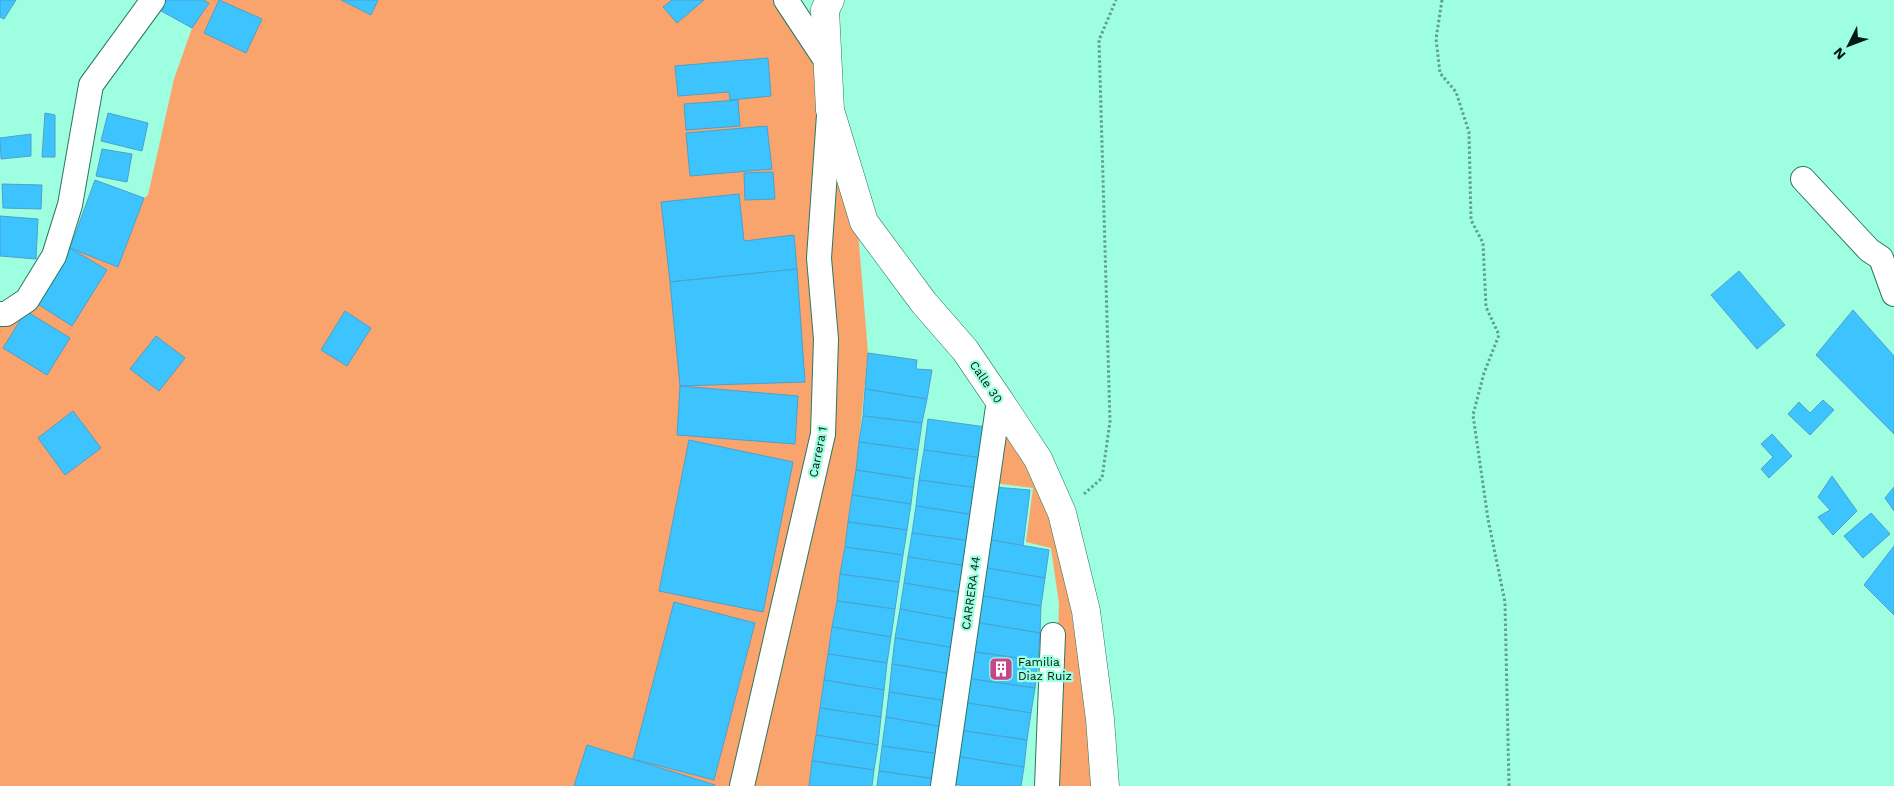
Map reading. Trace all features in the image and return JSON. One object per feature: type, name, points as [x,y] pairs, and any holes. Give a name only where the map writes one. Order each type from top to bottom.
[{"type":"street","points":[[3,314],[27,300],[54,256],[70,205],[91,85],[152,0]]},
{"type":"street","points":[[786,0],[829,65]]},
{"type":"street","name":"Calle 30","points":[[830,0],[826,10],[830,110],[864,222],[924,303],[965,350],[1038,459],[1062,513],[1086,611],[1100,719],[1105,786]]},
{"type":"street","name":"Carrera 1","points":[[742,786],[823,434],[826,339],[819,258],[830,110]]},
{"type":"street","points":[[1803,179],[1869,250],[1887,257],[1894,294]]},
{"type":"street","name":"CARRERA 44","points":[[943,786],[998,400]]},
{"type":"street","points":[[1047,786],[1053,634]]},
{"type":"path","points":[[1062,513],[1102,478],[1110,422],[1099,40],[1116,0]]},
{"type":"path","points":[[1442,0],[1436,39],[1440,73],[1456,92],[1469,132],[1471,220],[1483,243],[1486,307],[1499,335],[1484,373],[1473,416],[1488,519],[1505,602],[1509,786]]},
{"type":"shaded area","points":[[202,0],[798,0],[857,219],[868,353],[856,470],[809,786],[0,786],[0,314],[7,314],[95,237],[148,195],[174,79]]},
{"type":"shaded area","points":[[1001,413],[1033,460],[1065,573],[1087,708],[1091,786],[1053,786],[1059,604],[1051,548],[1026,542],[1033,488],[994,483]]},
{"type":"building","points":[[0,0],[16,0],[4,19],[0,17]]},
{"type":"building","points":[[158,0],[203,0],[209,3],[192,28],[154,7]]},
{"type":"building","points":[[219,0],[262,19],[246,53],[204,33]]},
{"type":"building","points":[[341,0],[378,0],[371,15]]},
{"type":"building","points":[[672,0],[704,0],[677,23],[663,7]]},
{"type":"building","points":[[768,58],[771,96],[730,100],[729,92],[678,96],[675,66]]},
{"type":"building","points":[[738,100],[740,126],[686,130],[684,104]]},
{"type":"building","points":[[45,113],[55,115],[55,157],[42,157]]},
{"type":"building","points":[[108,113],[148,123],[142,151],[101,141]]},
{"type":"building","points":[[767,126],[772,169],[690,176],[686,133]]},
{"type":"building","points":[[31,134],[31,156],[1,159],[0,138]]},
{"type":"building","points":[[102,149],[132,154],[127,182],[96,176]]},
{"type":"building","points":[[773,172],[775,199],[745,200],[744,173]]},
{"type":"building","points":[[95,180],[144,198],[118,267],[70,248]]},
{"type":"building","points":[[2,184],[42,185],[41,209],[3,208]]},
{"type":"building","points":[[739,194],[744,241],[794,235],[797,269],[670,282],[661,202]]},
{"type":"building","points":[[0,216],[38,219],[36,259],[0,256]]},
{"type":"building","points":[[70,248],[107,270],[72,326],[36,303]]},
{"type":"building","points":[[797,269],[805,382],[680,386],[670,282]]},
{"type":"building","points":[[1739,271],[1785,325],[1757,349],[1711,295]]},
{"type":"building","points":[[1853,310],[1894,356],[1894,434],[1816,355]]},
{"type":"building","points":[[26,311],[70,338],[47,375],[3,348]]},
{"type":"building","points":[[345,311],[371,328],[347,366],[321,350]]},
{"type":"building","points":[[156,336],[185,358],[159,391],[130,369]]},
{"type":"building","points":[[868,353],[917,360],[916,369],[932,370],[927,399],[865,389]]},
{"type":"building","points":[[680,386],[798,396],[795,444],[677,435]]},
{"type":"building","points":[[865,389],[927,399],[922,423],[863,416]]},
{"type":"building","points":[[1823,400],[1834,410],[1810,435],[1788,414],[1799,402],[1810,413]]},
{"type":"building","points":[[73,411],[101,448],[65,475],[38,438]]},
{"type":"building","points":[[863,416],[922,423],[918,450],[859,442]]},
{"type":"building","points":[[928,419],[986,427],[982,458],[924,450]]},
{"type":"building","points":[[1772,434],[1792,456],[1769,478],[1761,469],[1773,457],[1761,444]]},
{"type":"building","points":[[689,440],[793,462],[763,612],[659,591]]},
{"type":"building","points":[[859,442],[918,450],[914,479],[856,470]]},
{"type":"building","points":[[924,450],[982,458],[978,488],[919,480]]},
{"type":"building","points":[[856,470],[914,479],[911,504],[852,495]]},
{"type":"building","points":[[1832,476],[1857,511],[1833,535],[1818,517],[1830,510],[1818,497]]},
{"type":"building","points":[[919,480],[978,488],[975,515],[916,506]]},
{"type":"building","points":[[994,487],[1030,490],[1023,546],[986,539]]},
{"type":"building","points":[[1894,487],[1894,511],[1885,498]]},
{"type":"building","points":[[852,495],[911,504],[907,530],[848,522]]},
{"type":"building","points":[[916,506],[975,515],[971,541],[912,533]]},
{"type":"building","points":[[1871,513],[1890,534],[1863,558],[1844,536]]},
{"type":"building","points":[[848,522],[907,530],[903,555],[845,547]]},
{"type":"building","points":[[912,533],[971,541],[967,566],[908,557]]},
{"type":"building","points":[[986,539],[1049,550],[1045,578],[981,567]]},
{"type":"building","points":[[1894,546],[1894,615],[1864,585]]},
{"type":"building","points":[[845,547],[903,555],[899,582],[840,574]]},
{"type":"building","points":[[908,557],[967,566],[963,593],[904,583]]},
{"type":"building","points":[[981,567],[1045,578],[1041,606],[977,595]]},
{"type":"building","points":[[840,574],[899,582],[895,609],[837,601]]},
{"type":"building","points":[[904,583],[963,593],[959,620],[900,609]]},
{"type":"building","points":[[977,595],[1041,606],[1040,633],[974,622]]},
{"type":"building","points":[[837,601],[895,609],[891,637],[832,627]]},
{"type":"building","points":[[674,602],[755,623],[714,780],[633,759]]},
{"type":"building","points":[[900,609],[959,620],[955,648],[895,638]]},
{"type":"building","points":[[974,622],[1040,633],[1038,661],[969,651]]},
{"type":"building","points":[[832,627],[891,637],[887,663],[828,654]]},
{"type":"building","points":[[895,638],[955,648],[951,674],[892,664]]},
{"type":"building","name":"Familia Diaz Ruiz","points":[[969,651],[1038,661],[1035,688],[965,678]]},
{"type":"building","points":[[828,654],[887,663],[884,690],[824,680]]},
{"type":"building","points":[[892,664],[951,674],[947,701],[889,692]]},
{"type":"building","points":[[965,678],[1035,688],[1031,713],[962,702]]},
{"type":"building","points":[[824,680],[884,690],[881,717],[820,708]]},
{"type":"building","points":[[889,692],[947,701],[943,727],[886,717]]},
{"type":"building","points":[[962,702],[1031,713],[1027,740],[958,730]]},
{"type":"building","points":[[820,708],[881,717],[878,745],[816,735]]},
{"type":"building","points":[[886,717],[943,727],[940,754],[882,746]]},
{"type":"building","points":[[958,730],[1027,740],[1024,767],[954,756]]},
{"type":"building","points":[[816,735],[878,745],[874,770],[812,761]]},
{"type":"building","points":[[587,745],[715,785],[715,786],[574,786]]},
{"type":"building","points":[[882,746],[940,754],[936,779],[879,771]]},
{"type":"building","points":[[954,756],[1024,767],[1021,786],[966,786],[950,784]]},
{"type":"building","points":[[812,761],[874,770],[872,786],[809,786]]},
{"type":"building","points":[[879,771],[936,779],[935,786],[877,786]]},
{"type":"place","name":"Familia Diaz Ruiz","points":[[1001,669]]}]
